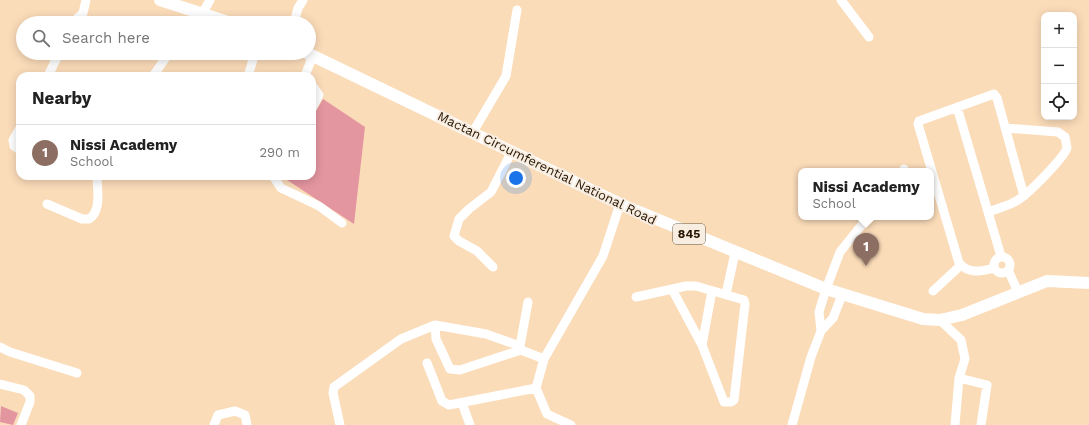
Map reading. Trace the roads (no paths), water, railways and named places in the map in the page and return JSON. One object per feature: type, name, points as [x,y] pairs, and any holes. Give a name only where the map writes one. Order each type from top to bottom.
[{"type":"main road","points":[[160,0],[196,16]]},
{"type":"main road","name":"Mactan Circumferential National Road","points":[[316,57],[620,204],[826,289],[913,317],[940,320],[971,312],[1047,281],[1089,282]]},
{"type":"street","points":[[80,16],[83,13],[86,0]]},
{"type":"street","points":[[201,16],[210,0]]},
{"type":"street","points":[[296,16],[298,8],[303,0]]},
{"type":"street","points":[[841,0],[869,37]]},
{"type":"street","points":[[473,132],[506,76],[517,10]]},
{"type":"street","points":[[50,72],[56,60]]},
{"type":"street","points":[[156,72],[164,60]]},
{"type":"street","points":[[249,72],[253,60]]},
{"type":"street","points":[[306,72],[309,60]]},
{"type":"street","points":[[316,91],[319,95],[316,101]]},
{"type":"street","points":[[931,168],[918,124],[920,120],[994,94],[997,98],[1024,196]]},
{"type":"street","points":[[957,107],[1001,256],[1009,261],[1006,271],[1015,293]]},
{"type":"street","points":[[989,212],[1014,202],[1024,196],[1064,154],[1067,148],[1065,138],[1058,132],[1005,128]]},
{"type":"street","points":[[16,135],[13,140],[14,146],[16,147]]},
{"type":"street","points":[[492,267],[477,251],[459,241],[454,236],[460,219],[464,214],[491,192],[512,151]]},
{"type":"street","points":[[934,176],[961,265],[972,271],[994,268]]},
{"type":"street","points":[[47,204],[82,219],[89,219],[95,213],[98,204],[97,180]]},
{"type":"street","points":[[276,180],[281,188],[319,206],[342,223]]},
{"type":"street","points":[[570,425],[547,414],[536,388],[544,359],[603,256],[620,204]]},
{"type":"street","points":[[822,331],[819,312],[840,252],[866,220]]},
{"type":"street","points":[[726,294],[735,252]]},
{"type":"street","points":[[1001,256],[994,261],[994,268],[997,272],[1006,271]]},
{"type":"street","points":[[933,291],[961,265]]},
{"type":"street","points":[[636,297],[672,289],[686,286],[696,286],[744,300],[745,304],[734,400],[731,402],[724,402],[702,345],[672,289]]},
{"type":"street","points":[[702,345],[712,291]]},
{"type":"street","points":[[792,425],[809,363],[822,331],[833,318],[842,295]]},
{"type":"street","points":[[520,348],[528,302]]},
{"type":"street","points":[[940,320],[961,340],[965,359],[959,378],[954,425]]},
{"type":"street","points":[[340,425],[333,393],[334,387],[401,339],[435,325],[486,334],[544,359]]},
{"type":"street","points":[[435,325],[436,339],[450,369],[460,370],[520,348]]},
{"type":"street","points":[[0,347],[10,352],[77,373]]},
{"type":"street","points":[[427,363],[442,401],[449,405],[536,388]]},
{"type":"street","points":[[959,378],[987,385],[981,425]]},
{"type":"street","points":[[0,384],[24,390],[30,396],[30,402],[21,425]]},
{"type":"street","points":[[462,403],[470,425]]},
{"type":"street","points":[[214,425],[216,418],[221,413],[235,411],[245,415],[247,425]]},
{"type":"place","name":"Nissi Academy","points":[[866,266]]}]
